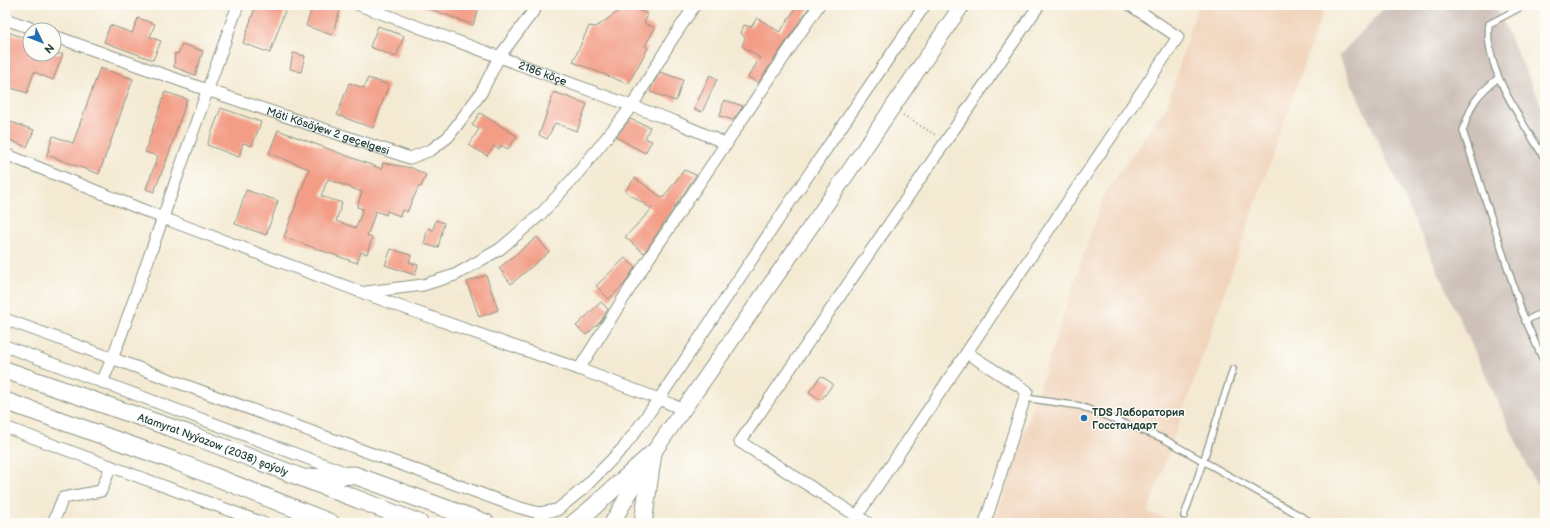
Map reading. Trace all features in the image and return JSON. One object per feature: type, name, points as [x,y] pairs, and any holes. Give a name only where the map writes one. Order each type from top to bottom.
[{"type":"main road","name":"Atamyrat Nyýazow (2038) şaýoly","points":[[5,370],[189,434],[419,523]]},
{"type":"main road","points":[[5,401],[178,462],[332,523]]},
{"type":"main road","points":[[574,523],[592,510],[653,453]]},
{"type":"main road","points":[[644,523],[653,453]]},
{"type":"main road","points":[[302,478],[354,475],[486,523]]},
{"type":"main road","points":[[432,504],[453,523]]},
{"type":"street","points":[[102,382],[113,357],[238,5]]},
{"type":"street","name":"2186 köçe","points":[[358,5],[632,106],[674,120],[727,144]]},
{"type":"street","name":"Mäti Kösäýew 2 geçelgesi","points":[[62,39],[207,90],[410,158],[431,150],[448,137],[481,93],[499,57],[538,5]]},
{"type":"street","points":[[364,292],[423,285],[455,274],[500,249],[541,214],[578,173],[632,106],[671,41],[695,5]]},
{"type":"street","points":[[579,369],[647,261],[819,5]]},
{"type":"street","points":[[5,319],[113,357],[517,507],[539,512],[557,510],[583,489],[624,447],[659,399],[796,193],[925,5]]},
{"type":"street","points":[[612,523],[653,453],[962,5]]},
{"type":"street","points":[[868,523],[740,442],[1039,5]]},
{"type":"street","points":[[857,516],[1178,37],[1130,5]]},
{"type":"street","points":[[5,19],[22,25]]},
{"type":"street","points":[[5,154],[163,218],[579,369],[684,410]]},
{"type":"street","points":[[5,346],[354,475]]},
{"type":"street","points":[[967,353],[1027,391],[985,523]]},
{"type":"street","points":[[5,427],[263,523]]},
{"type":"street","points":[[53,523],[63,498],[101,491],[111,466]]},
{"type":"lane","points":[[1525,5],[1489,24],[1489,42],[1498,78],[1545,159]]},
{"type":"lane","points":[[1498,78],[1482,91],[1469,109],[1463,131],[1525,321],[1545,365]]},
{"type":"lane","points":[[1525,321],[1545,311]]},
{"type":"lane","points":[[1184,516],[1233,369]]},
{"type":"lane","points":[[1025,398],[1080,406],[1164,439],[1313,523]]},
{"type":"path","points":[[892,108],[946,141]]},
{"type":"shaded area","points":[[1198,5],[1325,5],[1148,512],[1178,523],[994,523],[1104,194],[1167,106]]},
{"type":"shaded area","points":[[1387,5],[1495,5],[1545,113],[1545,481],[1536,485],[1339,56]]},
{"type":"building","points":[[256,5],[287,5],[270,53],[243,43]]},
{"type":"building","points":[[313,5],[324,5],[340,10],[332,35],[306,26]]},
{"type":"building","points":[[422,5],[480,5],[473,25]]},
{"type":"building","points":[[608,5],[629,5],[648,15],[644,23],[655,28],[645,46],[648,48],[628,84],[573,62],[589,26],[596,27],[619,11]]},
{"type":"building","points":[[798,5],[811,5],[758,83],[748,77],[760,58],[742,46],[745,38],[741,33],[744,25],[751,27],[757,18],[780,32]]},
{"type":"building","points":[[138,18],[155,24],[150,37],[161,41],[153,60],[104,42],[110,25],[132,33]]},
{"type":"building","points":[[378,26],[404,36],[396,57],[370,47]]},
{"type":"building","points":[[5,31],[22,37],[22,62],[60,62],[53,80],[34,72],[27,93],[5,86]]},
{"type":"building","points":[[182,44],[203,51],[195,75],[174,67],[175,53],[178,54]]},
{"type":"building","points":[[293,53],[305,56],[301,72],[290,69]]},
{"type":"building","points":[[100,68],[133,79],[99,174],[47,155],[53,136],[73,143]]},
{"type":"building","points":[[660,72],[683,80],[676,101],[650,92]]},
{"type":"building","points":[[710,75],[717,79],[702,112],[694,109]]},
{"type":"building","points":[[368,78],[389,85],[373,128],[337,115],[349,83],[364,88]]},
{"type":"building","points":[[165,92],[187,99],[167,159],[154,192],[146,189],[158,156],[145,152]]},
{"type":"building","points":[[554,92],[587,104],[577,131],[555,123],[547,139],[539,135]]},
{"type":"building","points":[[724,100],[743,106],[733,120],[720,116]]},
{"type":"building","points":[[221,108],[261,122],[252,146],[243,143],[239,157],[207,145]]},
{"type":"building","points":[[480,113],[517,136],[508,149],[501,145],[499,149],[494,146],[487,156],[469,145],[479,129],[472,125]]},
{"type":"building","points":[[630,119],[650,127],[645,138],[652,141],[645,153],[616,137]]},
{"type":"building","points":[[5,120],[34,130],[27,147],[5,138]]},
{"type":"building","points":[[278,130],[382,169],[383,163],[412,168],[426,175],[421,187],[419,186],[407,212],[402,210],[400,216],[387,211],[386,215],[376,211],[367,236],[372,238],[367,254],[361,252],[357,263],[284,237],[309,169],[269,153]],"holes":[[[328,179],[362,192],[357,207],[363,209],[356,228],[336,221],[342,203],[321,196]]]},
{"type":"building","points":[[684,170],[696,175],[644,253],[625,237],[652,209],[625,191],[635,178],[663,198]]},
{"type":"building","points":[[246,190],[278,201],[266,235],[235,224]]},
{"type":"building","points":[[436,220],[444,223],[438,248],[424,244],[428,228],[433,230]]},
{"type":"building","points":[[537,237],[549,252],[511,284],[499,268]]},
{"type":"building","points":[[391,249],[411,255],[409,262],[418,265],[415,275],[385,265]]},
{"type":"building","points":[[625,258],[635,267],[625,283],[609,299],[596,286]]},
{"type":"building","points":[[486,275],[498,310],[479,317],[467,282]]},
{"type":"building","points":[[601,302],[608,309],[601,321],[586,335],[576,326]]},
{"type":"building","points":[[821,376],[833,384],[821,400],[809,392]]},
{"type":"place","name":"TDS Лаборатория Госстандарт","points":[[1084,418]]}]
